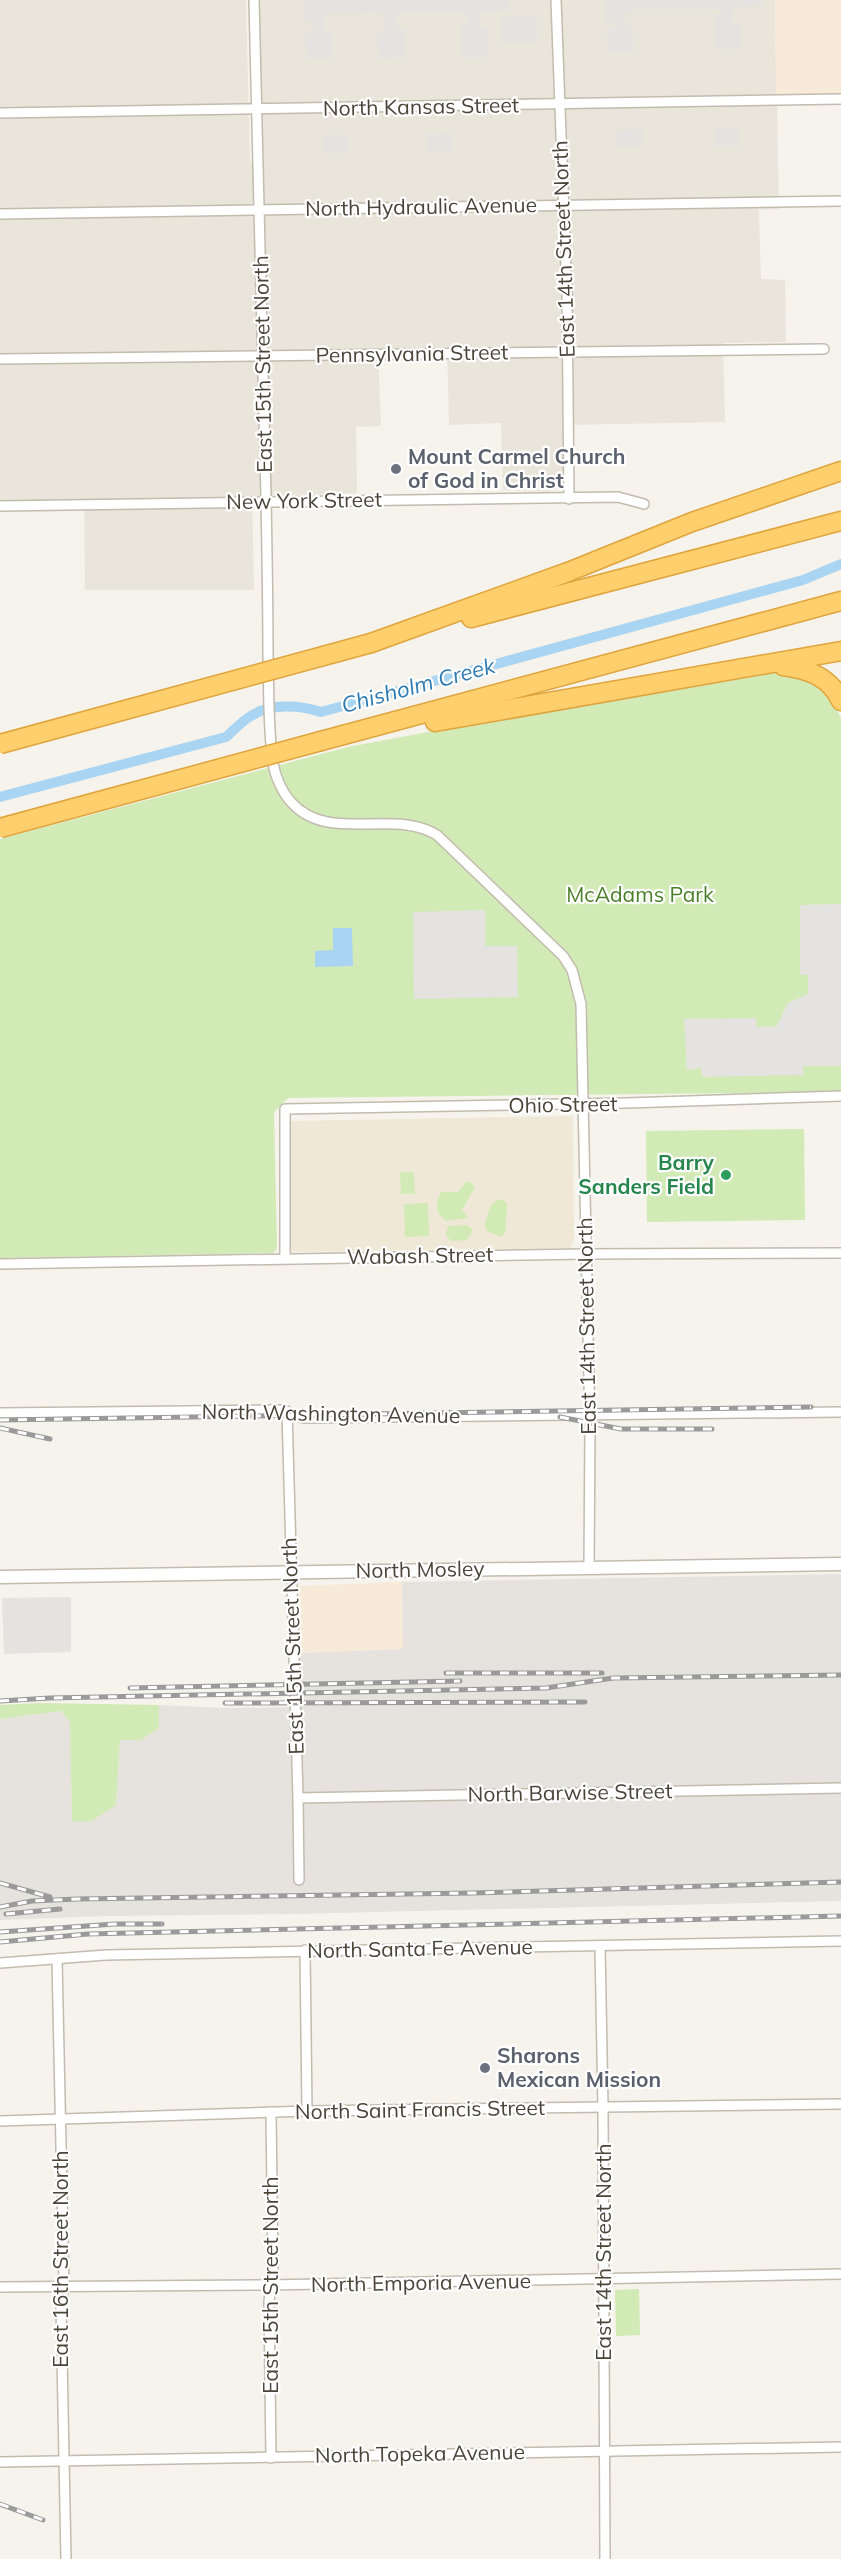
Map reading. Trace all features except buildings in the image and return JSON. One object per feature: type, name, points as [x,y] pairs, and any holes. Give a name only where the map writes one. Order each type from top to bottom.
[{"type":"highway","points":[[371,643],[568,572],[692,522],[841,471]]},
{"type":"highway","points":[[0,744],[371,643],[841,521]]},
{"type":"highway","points":[[0,828],[841,601]]},
{"type":"highway","points":[[321,741],[570,700],[682,677],[841,651]]},
{"type":"highway","points":[[763,663],[808,670],[824,679],[841,701]]},
{"type":"street","name":"East 15th Street North","points":[[254,0],[264,356],[270,729]]},
{"type":"street","name":"East 14th Street North","points":[[556,0],[568,351],[569,499]]},
{"type":"street","name":"North Kansas Street","points":[[0,113],[841,99]]},
{"type":"street","name":"North Hydraulic Avenue","points":[[0,214],[841,201]]},
{"type":"street","name":"Pennsylvania Street","points":[[0,359],[824,349]]},
{"type":"street","name":"New York Street","points":[[0,506],[618,497],[644,504]]},
{"type":"street","name":"East 14th Street North","points":[[270,729],[273,765],[282,788],[291,802],[302,812],[316,820],[337,823],[395,823],[429,830],[437,835],[563,956],[572,970],[581,1004],[589,1415],[589,1567]]},
{"type":"street","name":"Ohio Street","points":[[285,1258],[285,1109],[583,1104],[841,1096]]},
{"type":"street","name":"Wabash Street","points":[[0,1264],[585,1254],[841,1253]]},
{"type":"street","name":"East 15th Street North","points":[[287,1411],[298,1798],[298,1880]]},
{"type":"street","name":"North Washington Avenue","points":[[0,1413],[287,1411],[304,1418],[841,1412]]},
{"type":"street","name":"North Mosley","points":[[0,1576],[841,1564]]},
{"type":"street","name":"North Barwise Street","points":[[298,1798],[841,1788]]},
{"type":"street","name":"North Santa Fe Avenue","points":[[0,1963],[106,1955],[841,1941]]},
{"type":"street","name":"East 14th Street North","points":[[600,1946],[605,2559]]},
{"type":"street","points":[[305,1950],[307,2111]]},
{"type":"street","name":"East 16th Street North","points":[[57,1959],[64,2286],[61,2306],[66,2559]]},
{"type":"street","name":"North Saint Francis Street","points":[[0,2121],[60,2121],[307,2111],[841,2104]]},
{"type":"street","name":"East 15th Street North","points":[[271,2458],[272,2112]]},
{"type":"street","name":"North Emporia Avenue","points":[[0,2287],[604,2280],[841,2274]]},
{"type":"street","name":"North Topeka Avenue","points":[[0,2462],[271,2458],[605,2449],[841,2447]]},
{"type":"shaded area","points":[[0,0],[246,0],[250,162],[263,162],[259,0],[775,0],[779,209],[759,210],[761,279],[785,280],[786,342],[723,343],[725,422],[565,425],[566,481],[563,487],[548,492],[503,490],[501,423],[449,425],[447,347],[378,349],[381,426],[356,427],[357,493],[252,497],[254,590],[85,590],[84,501],[0,502]]},
{"type":"shaded area","points":[[304,0],[510,0],[510,11],[480,13],[480,27],[488,27],[488,57],[461,58],[460,27],[468,26],[468,15],[465,12],[396,14],[397,28],[405,29],[405,58],[378,59],[377,32],[385,31],[383,16],[380,13],[329,14],[324,16],[324,30],[332,31],[332,59],[306,59],[305,33],[313,33],[313,24],[309,21],[304,24]]},
{"type":"shaded area","points":[[606,0],[762,0],[762,6],[735,9],[732,23],[741,23],[741,49],[715,49],[714,14],[722,14],[719,9],[635,9],[626,15],[625,20],[626,25],[633,25],[634,53],[608,52],[606,29],[616,27],[614,23],[606,23]]},
{"type":"shaded area","points":[[775,0],[841,0],[841,94],[776,95]]},
{"type":"shaded area","points":[[537,16],[538,43],[501,43],[501,17]]},
{"type":"shaded area","points":[[714,128],[739,128],[740,146],[714,146]]},
{"type":"shaded area","points":[[642,129],[642,147],[617,148],[616,130]]},
{"type":"shaded area","points":[[452,133],[452,151],[426,151],[426,134]]},
{"type":"shaded area","points":[[322,135],[348,135],[348,153],[323,153]]},
{"type":"shaded area","points":[[841,904],[841,1066],[803,1066],[803,1075],[702,1077],[701,1068],[687,1070],[684,1019],[756,1018],[757,1027],[776,1027],[788,1003],[808,994],[808,975],[800,975],[800,905]]},
{"type":"shaded area","points":[[485,910],[485,946],[517,946],[518,997],[414,999],[413,912]]},
{"type":"shaded area","points":[[573,1116],[574,1239],[571,1248],[291,1252],[289,1121]]},
{"type":"shaded area","points":[[841,1574],[841,1901],[0,1920],[0,1719],[61,1711],[70,1722],[72,1820],[116,1805],[120,1739],[141,1740],[158,1728],[159,1705],[226,1708],[302,1707],[300,1653],[403,1649],[402,1582]]},
{"type":"shaded area","points":[[402,1582],[404,1649],[300,1653],[299,1586]]},
{"type":"shaded area","points":[[71,1597],[71,1652],[4,1654],[2,1598]]},
{"type":"green space","name":"McAdams Park","points":[[775,671],[799,675],[816,683],[830,697],[841,718],[841,1092],[288,1098],[274,1112],[277,1249],[273,1253],[0,1258],[0,839],[348,747],[731,675]]},
{"type":"green space","name":"Barry Sanders Field","points":[[804,1129],[805,1220],[647,1222],[646,1131]]},
{"type":"green space","points":[[400,1172],[414,1172],[415,1194],[401,1194]]},
{"type":"green space","points":[[466,1182],[470,1182],[475,1187],[462,1210],[468,1218],[446,1221],[437,1208],[441,1192],[458,1192]]},
{"type":"green space","points":[[500,1199],[507,1203],[506,1231],[501,1237],[487,1231],[484,1226],[491,1207]]},
{"type":"green space","points":[[428,1203],[429,1236],[405,1237],[404,1204]]},
{"type":"green space","points":[[467,1225],[473,1230],[467,1240],[451,1241],[446,1235],[448,1226]]},
{"type":"green space","points":[[40,1703],[159,1705],[159,1728],[141,1740],[120,1740],[116,1805],[92,1821],[72,1821],[70,1722],[61,1711],[0,1719],[0,1705]]},
{"type":"green space","points":[[639,2289],[640,2335],[616,2336],[615,2290]]},
{"type":"water","points":[[333,928],[352,928],[353,966],[315,967],[315,951],[333,950]]},
{"type":"waterway","name":"Chisholm Creek","points":[[0,797],[226,737],[248,718],[267,709],[285,706],[321,712],[803,580],[841,564]]},
{"type":"railway","points":[[0,1420],[811,1407]]},
{"type":"railway","points":[[560,1417],[621,1429],[712,1429]]},
{"type":"railway","points":[[0,1428],[50,1439]]},
{"type":"railway","points":[[446,1673],[602,1673]]},
{"type":"railway","points":[[0,1701],[50,1698],[546,1688],[613,1678],[841,1675]]},
{"type":"railway","points":[[130,1688],[460,1681]]},
{"type":"railway","points":[[225,1703],[585,1702]]},
{"type":"railway","points":[[0,1907],[32,1901],[77,1899],[473,1893],[841,1882]]},
{"type":"railway","points":[[0,1883],[50,1897]]},
{"type":"railway","points":[[6,1914],[60,1909]]},
{"type":"railway","points":[[0,1942],[88,1934],[841,1916]]},
{"type":"railway","points":[[0,1932],[115,1924],[162,1924]]},
{"type":"railway","points":[[0,2504],[43,2520]]},
{"type":"place","name":"Mount Carmel Church of God in Christ","points":[[396,469]]},
{"type":"place","name":"Barry Sanders Field","points":[[726,1175]]},
{"type":"place","name":"Sharons Mexican Mission","points":[[485,2068]]}]
